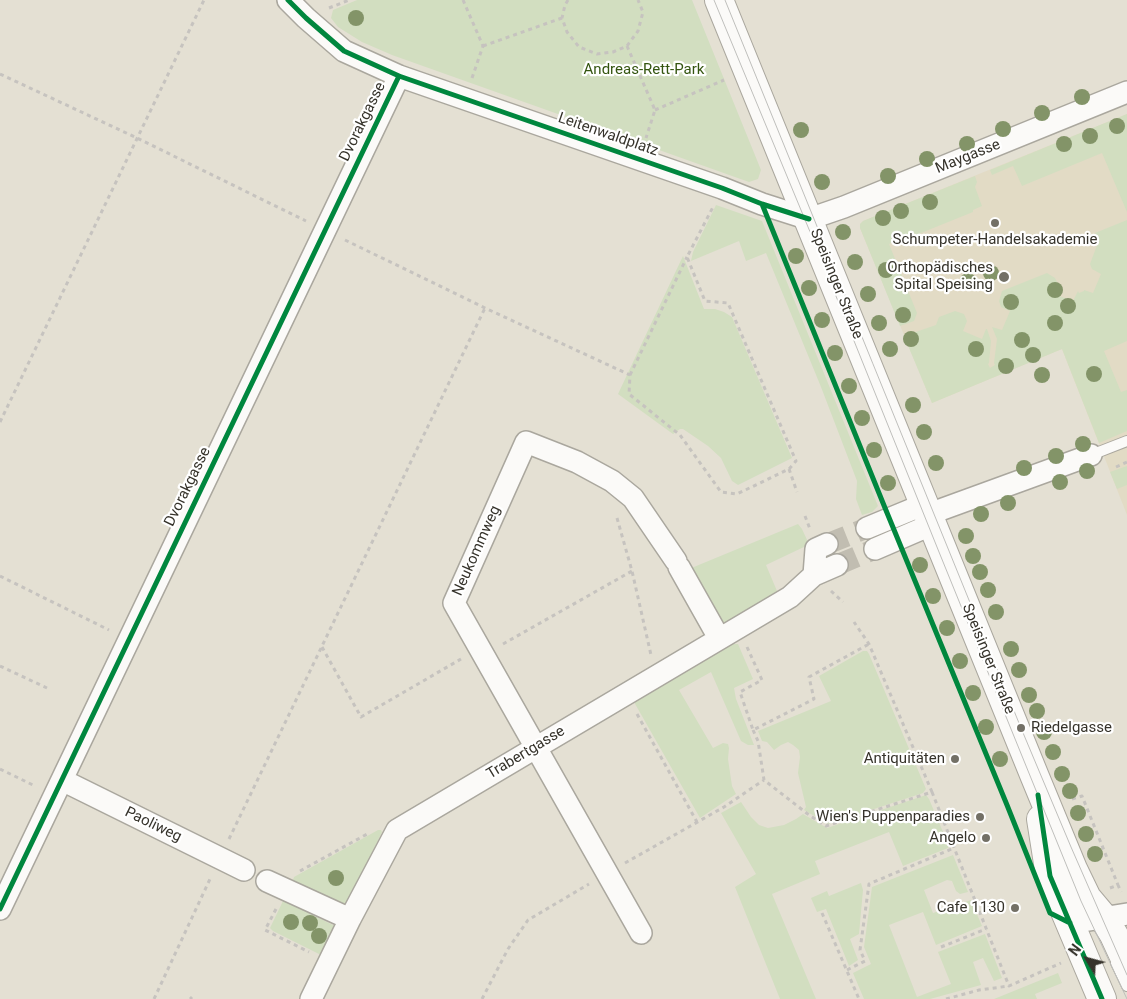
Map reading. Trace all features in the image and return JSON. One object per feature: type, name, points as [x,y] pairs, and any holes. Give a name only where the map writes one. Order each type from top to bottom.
[{"type":"main road","name":"Speisinger Straße","points":[[719,0],[929,514],[1036,786],[1087,898],[1109,916],[1114,935],[1127,963]]},
{"type":"main road","name":"Speisinger Straße","points":[[1036,786],[1050,876],[1102,999]]},
{"type":"street","name":"Leitenwaldplatz","points":[[288,0],[344,51],[399,76],[809,219]]},
{"type":"street","name":"Dvorakgasse","points":[[0,909],[399,76]]},
{"type":"street","name":"Maygasse","points":[[809,219],[844,207],[1127,92]]},
{"type":"street","name":"Neukommweg","points":[[641,933],[454,603],[526,442],[577,462],[612,480],[632,498],[677,564],[728,633]]},
{"type":"street","points":[[867,528],[929,514],[1091,454]]},
{"type":"street","points":[[875,548],[929,514]]},
{"type":"street","points":[[814,575],[816,549],[827,544]]},
{"type":"street","name":"Trabertgasse","points":[[311,999],[350,919],[397,830],[790,596],[814,575],[837,565]]},
{"type":"street","name":"Paoliweg","points":[[58,788],[244,870]]},
{"type":"street","points":[[267,881],[350,919]]},
{"type":"street","points":[[1070,923],[1109,916]]},
{"type":"lane","points":[[1091,454],[1127,441]]},
{"type":"lane","name":"Speisinger Straße","points":[[1109,916],[1127,986]]},
{"type":"path","points":[[0,422],[204,0]]},
{"type":"path","points":[[462,0],[483,46],[464,98]]},
{"type":"path","points":[[568,0],[562,18],[567,32],[579,47],[598,54],[614,52],[627,46],[638,32],[643,12],[638,0]]},
{"type":"path","points":[[483,46],[562,18]]},
{"type":"path","points":[[627,46],[655,110],[639,159]]},
{"type":"path","points":[[655,110],[748,70]]},
{"type":"path","points":[[0,74],[137,138],[485,308],[630,375]]},
{"type":"path","points":[[687,257],[706,301],[728,303],[796,461],[789,469],[738,494],[722,492],[680,435],[629,394],[630,375],[687,257],[722,188]]},
{"type":"path","points":[[154,999],[485,308]]},
{"type":"path","points":[[1116,466],[1127,462]]},
{"type":"path","points":[[789,469],[797,492]]},
{"type":"path","points":[[612,480],[610,494],[632,571],[656,675]]},
{"type":"path","points":[[322,646],[361,717],[632,571]]},
{"type":"path","points":[[0,576],[129,639]]},
{"type":"path","points":[[854,622],[869,644],[932,792],[1009,986]]},
{"type":"path","points":[[728,633],[762,680],[740,692],[758,741],[764,780],[808,815],[826,826],[932,792]]},
{"type":"path","points":[[754,730],[814,699],[809,677],[869,644]]},
{"type":"path","points":[[0,666],[47,688]]},
{"type":"path","points":[[626,694],[697,822]]},
{"type":"path","points":[[0,769],[58,788]]},
{"type":"path","points":[[482,999],[508,949],[528,920],[738,798],[764,780]]},
{"type":"path","points":[[1069,801],[1082,796],[1118,885]]},
{"type":"path","points":[[847,970],[865,961],[860,950],[869,884],[954,848]]},
{"type":"path","points":[[822,914],[859,999]]},
{"type":"path","points":[[941,947],[986,929]]},
{"type":"path","points":[[946,999],[979,990],[1009,986],[1082,953]]},
{"type":"shaded area","name":"Orthopädisches Spital Speising","points":[[1127,114],[1127,515],[1062,349],[932,403],[860,224],[863,221]]},
{"type":"green space","name":"Andreas-Rett-Park","points":[[357,0],[692,0],[761,170],[758,179],[749,182],[392,55],[362,42],[338,27],[331,18],[333,10]]},
{"type":"green space","points":[[1127,114],[1127,212],[1102,153],[1022,186],[1013,166],[992,175],[990,170]]},
{"type":"green space","points":[[975,176],[977,182],[975,187],[982,206],[973,210],[973,212],[889,244],[917,313],[914,321],[900,326],[860,224],[863,221]]},
{"type":"green space","points":[[716,205],[762,221],[878,506],[872,512],[862,515],[856,499],[857,481],[766,253],[746,261],[739,241],[691,261],[693,252]]},
{"type":"green space","points":[[1127,220],[1127,341],[1104,351],[1121,392],[1127,390],[1127,431],[1099,443],[1062,349],[932,403],[904,336],[936,325],[939,317],[955,311],[964,314],[967,321],[963,331],[982,339],[987,329],[991,341],[988,364],[990,368],[995,365],[997,339],[992,327],[1002,330],[1010,311],[1001,307],[999,301],[1002,291],[1047,273],[1055,278],[1058,284],[1054,294],[1073,301],[1078,291],[1079,293],[1084,290],[1093,293],[1101,274],[1092,269],[1090,264],[1099,240],[1095,233]]},
{"type":"green space","points":[[683,256],[704,309],[715,309],[732,317],[792,458],[738,485],[732,481],[721,458],[708,446],[683,429],[673,434],[618,394]]},
{"type":"green space","points":[[1127,466],[1127,485],[1117,489],[1110,472]]},
{"type":"green space","points":[[798,524],[808,542],[806,546],[766,565],[777,591],[776,596],[726,626],[719,624],[689,569]]},
{"type":"green space","points":[[733,644],[738,644],[753,679],[734,688],[736,699],[754,745],[748,745],[741,741],[711,672],[679,690],[713,748],[723,743],[728,744],[729,748],[728,759],[732,786],[736,794],[700,818],[634,702]]},
{"type":"green space","points":[[863,651],[867,651],[869,654],[926,789],[923,793],[828,824],[804,810],[806,807],[798,773],[799,750],[788,742],[774,750],[767,742],[762,741],[758,731],[831,701],[819,676]]},
{"type":"green space","points":[[926,795],[949,846],[948,848],[903,866],[889,832],[815,861],[820,874],[772,894],[816,999],[780,999],[735,887],[756,874],[721,813],[741,802],[759,825],[768,828],[784,825],[803,814],[827,828]]},
{"type":"green space","points":[[378,830],[382,832],[348,902],[343,904],[292,883],[294,877]]},
{"type":"green space","points":[[953,855],[968,892],[960,894],[956,891],[952,881],[947,880],[924,890],[933,913],[971,900],[982,926],[936,945],[923,912],[889,925],[917,997],[951,984],[938,952],[985,934],[1002,978],[994,981],[983,958],[973,962],[981,985],[930,999],[864,999],[853,973],[871,964],[864,947],[872,887]]},
{"type":"green space","points":[[861,883],[863,890],[859,934],[850,939],[858,960],[849,966],[826,909],[817,912],[811,898],[827,891],[829,896]]},
{"type":"green space","points":[[283,901],[335,926],[321,955],[270,928]]},
{"type":"green space","points":[[1058,973],[1062,983],[1035,994],[1037,999],[994,999]]},
{"type":"tunnel","points":[[827,544],[867,528]]},
{"type":"tunnel","points":[[837,565],[875,549]]},
{"type":"tram line","points":[[714,0],[813,239],[1081,901],[1127,999]]},
{"type":"tram line","points":[[725,0],[1021,728],[1127,975]]},
{"type":"cycle path","points":[[288,0],[344,51],[399,76],[809,219]]},
{"type":"cycle path","points":[[0,909],[399,76]]},
{"type":"cycle path","points":[[762,204],[1050,913],[1070,923]]},
{"type":"cycle path","points":[[1038,795],[1050,876],[1102,999]]},
{"type":"place","name":"Schumpeter-Handelsakademie","points":[[995,223]]},
{"type":"place","name":"Orthopädisches Spital Speising","points":[[1004,277]]},
{"type":"place","name":"Riedelgasse","points":[[1021,728]]},
{"type":"place","name":"Antiquitäten","points":[[955,759]]},
{"type":"place","name":"Wien's Puppenparadies","points":[[980,817]]},
{"type":"place","name":"Angelo","points":[[986,838]]},
{"type":"place","name":"Cafe 1130","points":[[1015,908]]}]
